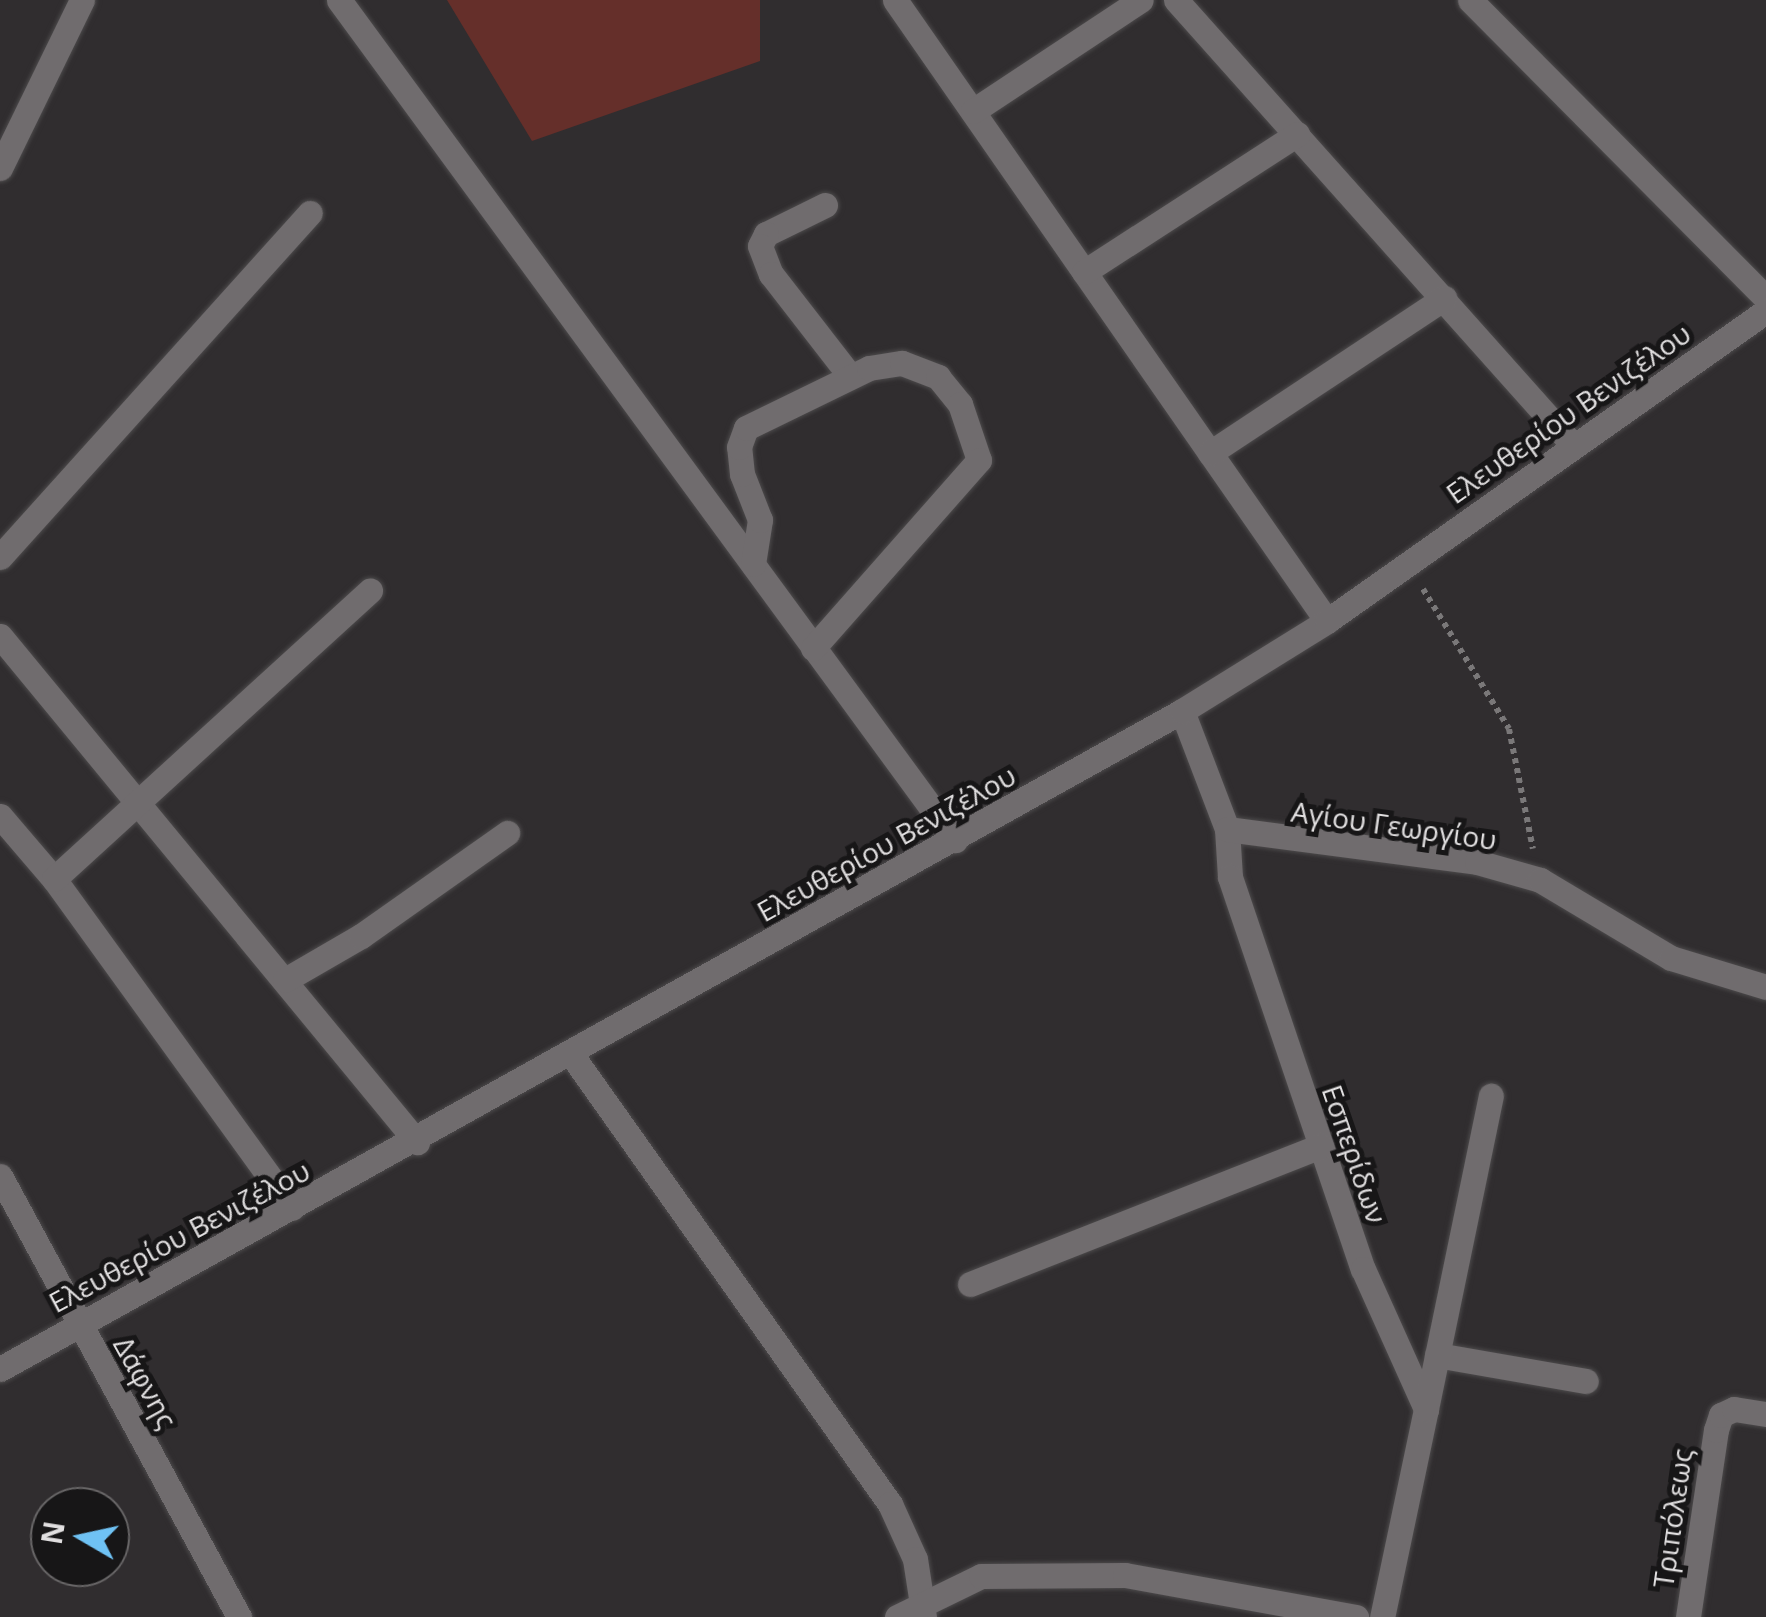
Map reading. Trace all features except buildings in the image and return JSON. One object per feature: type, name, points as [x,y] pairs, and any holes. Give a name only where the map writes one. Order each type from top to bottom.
[{"type":"street","points":[[0,168],[82,0]]},
{"type":"street","points":[[339,0],[954,840]]},
{"type":"street","points":[[895,0],[1327,621]]},
{"type":"street","points":[[972,111],[1141,0]]},
{"type":"street","points":[[1176,0],[1572,444]]},
{"type":"street","points":[[1470,0],[1766,298]]},
{"type":"street","points":[[1084,272],[1297,134]]},
{"type":"street","points":[[825,205],[766,234],[760,246],[771,274],[851,377]]},
{"type":"street","points":[[0,557],[310,213]]},
{"type":"street","points":[[1210,453],[1444,298]]},
{"type":"street","name":"Ελευθερίου Βενιζέλου","points":[[0,1369],[80,1322],[417,1142],[1182,710],[1327,621],[1572,444],[1766,311]]},
{"type":"street","points":[[752,564],[760,520],[742,474],[739,447],[746,428],[851,377],[902,363],[938,376],[960,404],[979,460],[814,648]]},
{"type":"street","points":[[54,878],[137,807],[370,590]]},
{"type":"street","points":[[0,636],[137,807],[417,1142]]},
{"type":"street","name":"Εσπερίδων","points":[[1182,710],[1227,829],[1230,877],[1363,1269],[1426,1409]]},
{"type":"street","points":[[0,816],[54,878],[292,1208]]},
{"type":"street","name":"Αγίου Γεωργίου","points":[[1227,829],[1478,862],[1540,880],[1671,958],[1766,987]]},
{"type":"street","points":[[285,980],[360,936],[507,833]]},
{"type":"street","points":[[571,1054],[890,1504],[925,1610]]},
{"type":"street","points":[[1382,1617],[1491,1096]]},
{"type":"street","points":[[970,1284],[1321,1146]]},
{"type":"street","name":"Δάφνης","points":[[0,1176],[239,1617]]},
{"type":"street","points":[[1436,1354],[1586,1381]]},
{"type":"street","name":"Τριπόλεως","points":[[1688,1617],[1721,1415],[1734,1410],[1766,1414]]},
{"type":"street","points":[[897,1617],[925,1610],[982,1576],[1125,1575],[1356,1617]]},
{"type":"path","points":[[1408,564],[1509,729],[1540,880]]},
{"type":"shaded area","points":[[447,0],[760,0],[760,61],[532,141]]}]
